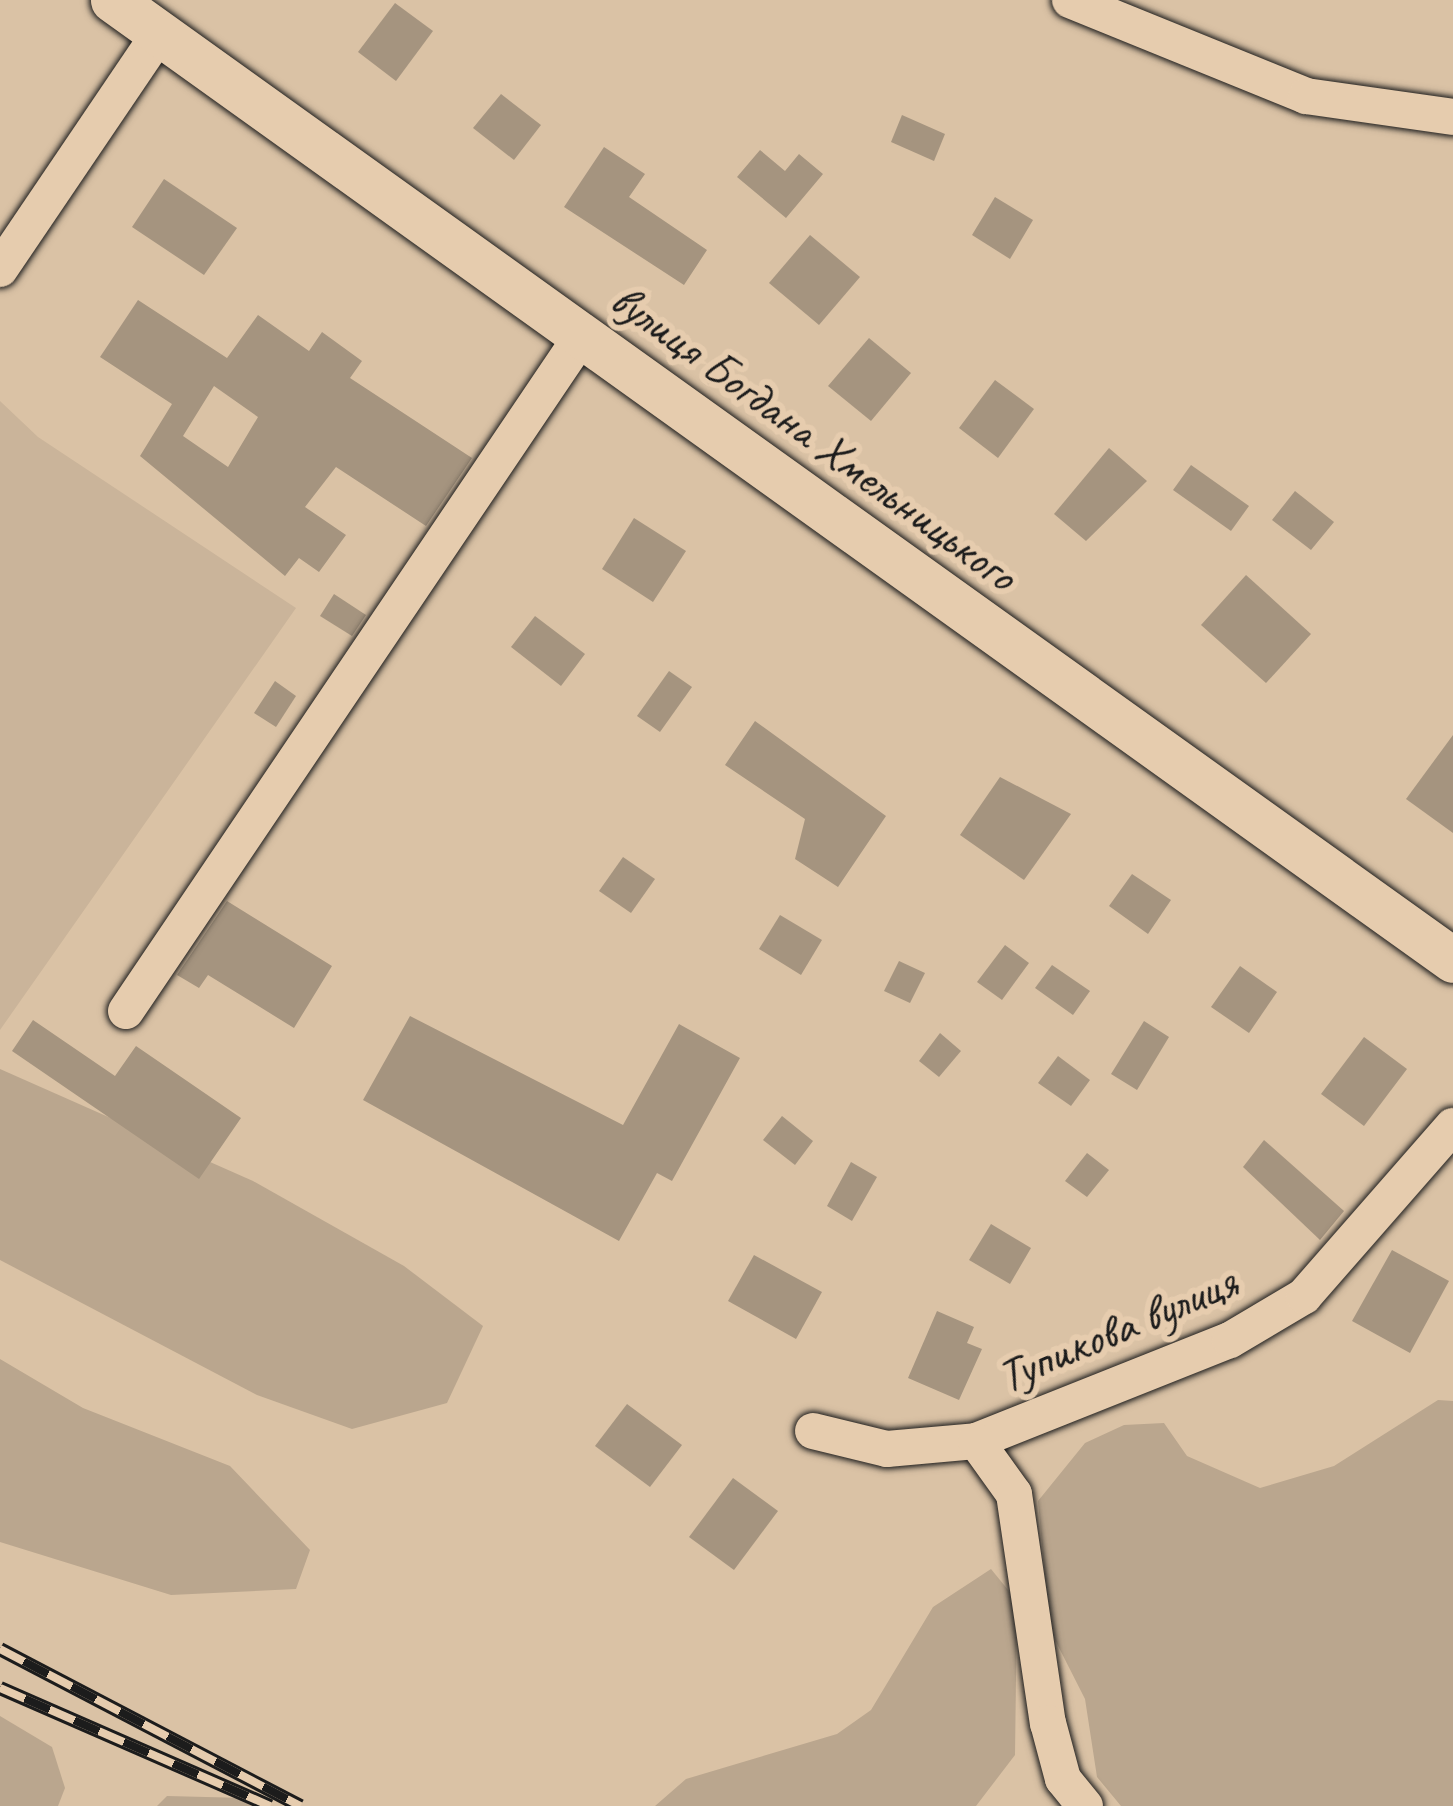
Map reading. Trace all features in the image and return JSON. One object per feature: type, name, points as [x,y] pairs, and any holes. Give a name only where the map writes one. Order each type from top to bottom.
[{"type":"main road","name":"вулиця Богдана Хмельницького","points":[[113,0],[1453,960]]},
{"type":"street","points":[[1070,0],[1306,96],[1453,117]]},
{"type":"street","points":[[0,269],[159,34]]},
{"type":"street","points":[[126,1011],[581,337]]},
{"type":"street","name":"Тупикова вулиця","points":[[813,1431],[887,1449],[976,1441],[1230,1340],[1304,1296],[1453,1126]]},
{"type":"street","points":[[976,1441],[1014,1493],[1048,1723],[1063,1779],[1084,1806]]},
{"type":"shaded area","points":[[0,401],[38,437],[296,608],[0,1030]]},
{"type":"shaded area","points":[[0,1069],[253,1181],[404,1266],[483,1326],[447,1403],[352,1429],[257,1395],[0,1260]]},
{"type":"shaded area","points":[[0,1359],[83,1408],[230,1466],[310,1550],[296,1589],[171,1595],[0,1542]]},
{"type":"shaded area","points":[[1438,1400],[1453,1401],[1453,1806],[1121,1806],[1097,1777],[1085,1699],[1050,1630],[1038,1501],[1085,1443],[1124,1425],[1164,1423],[1187,1456],[1260,1488],[1334,1466]]},
{"type":"shaded area","points":[[991,1569],[1017,1601],[1015,1755],[976,1806],[655,1806],[686,1779],[837,1734],[871,1710],[933,1607]]},
{"type":"shaded area","points":[[0,1716],[52,1747],[65,1788],[58,1806],[0,1806]]},
{"type":"shaded area","points":[[167,1796],[245,1798],[267,1806],[157,1806]]},
{"type":"building","points":[[395,3],[433,31],[396,81],[358,52]]},
{"type":"building","points":[[501,94],[541,125],[514,160],[473,128]]},
{"type":"building","points":[[902,115],[945,134],[934,161],[891,142]]},
{"type":"building","points":[[604,147],[645,174],[629,197],[707,250],[684,285],[564,207]]},
{"type":"building","points":[[760,150],[785,171],[799,154],[823,174],[786,218],[737,177]]},
{"type":"building","points":[[164,179],[237,228],[204,275],[132,227]]},
{"type":"building","points":[[995,197],[1033,220],[1010,259],[972,235]]},
{"type":"building","points":[[810,235],[860,277],[819,325],[769,283]]},
{"type":"building","points":[[138,300],[227,358],[258,315],[309,351],[322,332],[362,361],[350,378],[472,458],[426,526],[336,467],[305,507],[346,535],[319,572],[299,558],[285,576],[140,456],[172,404],[100,357]],"holes":[[[214,386],[258,417],[228,467],[183,436]]]},
{"type":"building","points":[[869,338],[911,373],[871,421],[828,386]]},
{"type":"building","points":[[995,380],[1034,409],[998,458],[959,428]]},
{"type":"building","points":[[1109,448],[1147,481],[1086,541],[1054,514]]},
{"type":"building","points":[[1191,465],[1249,506],[1231,531],[1173,490]]},
{"type":"building","points":[[1295,491],[1334,522],[1311,550],[1272,520]]},
{"type":"building","points":[[634,518],[686,551],[653,602],[602,569]]},
{"type":"building","points":[[1246,575],[1311,634],[1266,683],[1201,625]]},
{"type":"building","points":[[334,594],[366,615],[352,636],[320,616]]},
{"type":"building","points":[[535,616],[585,654],[561,686],[511,647]]},
{"type":"building","points":[[669,671],[692,687],[660,732],[637,716]]},
{"type":"building","points":[[275,681],[296,696],[276,727],[254,713]]},
{"type":"building","points":[[755,721],[886,816],[838,887],[795,859],[805,819],[725,765]]},
{"type":"building","points":[[1453,735],[1453,833],[1406,799]]},
{"type":"building","points":[[1000,777],[1071,814],[1024,880],[960,835]]},
{"type":"building","points":[[623,857],[655,879],[631,913],[599,891]]},
{"type":"building","points":[[1132,874],[1171,900],[1148,934],[1109,906]]},
{"type":"building","points":[[227,901],[332,966],[294,1028],[208,975],[199,988],[177,975]]},
{"type":"building","points":[[780,915],[822,940],[801,975],[759,949]]},
{"type":"building","points":[[1005,945],[1029,963],[1002,1000],[977,982]]},
{"type":"building","points":[[899,961],[925,973],[910,1003],[884,991]]},
{"type":"building","points":[[1052,965],[1090,991],[1073,1015],[1035,988]]},
{"type":"building","points":[[1240,966],[1277,992],[1249,1033],[1211,1007]]},
{"type":"building","points":[[410,1016],[623,1125],[679,1024],[740,1058],[672,1181],[657,1173],[619,1241],[363,1100]]},
{"type":"building","points":[[33,1020],[115,1076],[136,1046],[241,1118],[199,1179],[12,1051]]},
{"type":"building","points":[[1144,1021],[1169,1037],[1137,1090],[1111,1074]]},
{"type":"building","points":[[940,1033],[961,1051],[939,1077],[919,1061]]},
{"type":"building","points":[[1364,1037],[1407,1069],[1364,1126],[1321,1094]]},
{"type":"building","points":[[1058,1056],[1090,1080],[1071,1106],[1038,1083]]},
{"type":"building","points":[[782,1116],[813,1141],[795,1165],[763,1140]]},
{"type":"building","points":[[1264,1140],[1344,1211],[1320,1240],[1243,1167]]},
{"type":"building","points":[[1087,1153],[1109,1170],[1087,1197],[1065,1181]]},
{"type":"building","points":[[851,1162],[877,1177],[852,1221],[827,1206]]},
{"type":"building","points":[[991,1224],[1031,1248],[1010,1284],[969,1260]]},
{"type":"building","points":[[1392,1250],[1449,1281],[1410,1353],[1352,1321]]},
{"type":"building","points":[[754,1255],[822,1292],[796,1339],[728,1301]]},
{"type":"building","points":[[937,1311],[974,1327],[967,1343],[982,1349],[959,1400],[908,1378]]},
{"type":"building","points":[[627,1404],[682,1445],[650,1487],[595,1446]]},
{"type":"building","points":[[733,1478],[778,1511],[734,1570],[689,1537]]},
{"type":"railway","points":[[0,1649],[300,1806]]},
{"type":"railway","points":[[0,1688],[270,1806]]}]
